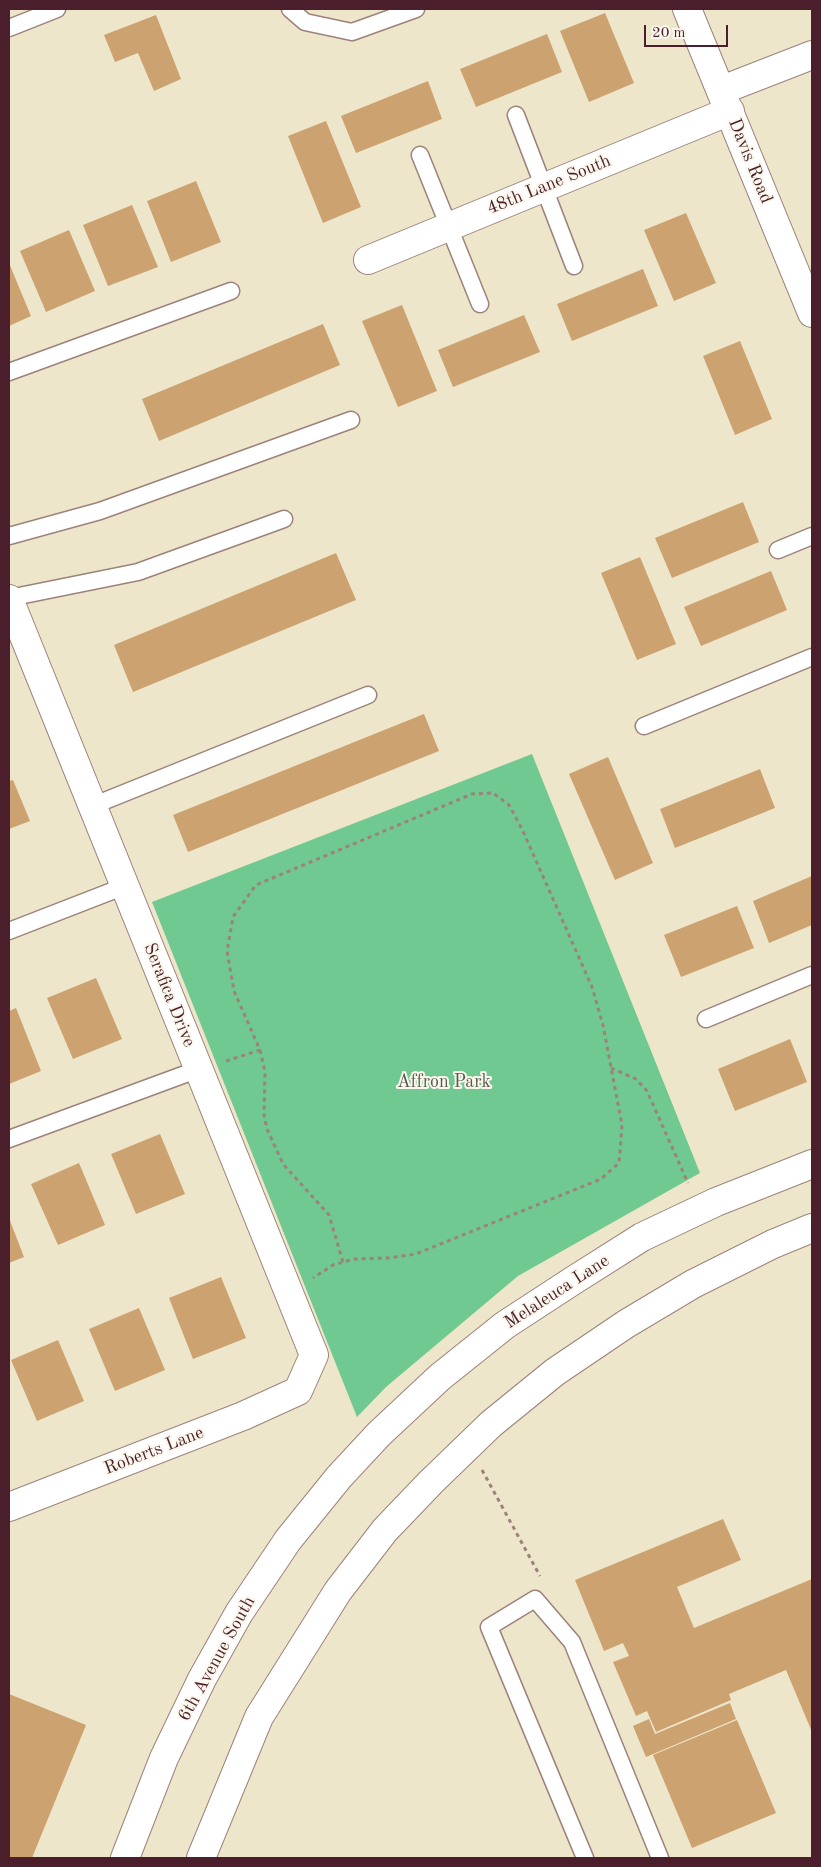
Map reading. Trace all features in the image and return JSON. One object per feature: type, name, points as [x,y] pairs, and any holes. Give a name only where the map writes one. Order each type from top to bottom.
[{"type":"street","name":"Davis Road","points":[[687,9],[812,313]]},
{"type":"street","name":"48th Lane South","points":[[368,260],[544,187],[726,101],[812,55]]},
{"type":"street","name":"Serafica Drive","points":[[9,599],[314,1355],[298,1391]]},
{"type":"street","name":"Melaleuca Lane","points":[[338,1477],[379,1434],[440,1377],[505,1325],[642,1237],[716,1202],[812,1164]]},
{"type":"street","points":[[201,1858],[260,1717],[338,1592],[385,1530],[431,1482],[491,1424],[555,1372],[626,1324],[693,1284],[773,1244],[812,1228]]},
{"type":"street","name":"Roberts Lane","points":[[9,1508],[242,1416],[298,1391]]},
{"type":"street","name":"6th Avenue South","points":[[125,1858],[164,1758],[202,1679],[239,1613],[288,1540],[338,1477]]},
{"type":"lane","points":[[9,28],[57,9]]},
{"type":"lane","points":[[290,9],[305,22],[352,32],[416,9]]},
{"type":"lane","points":[[516,115],[574,266]]},
{"type":"lane","points":[[420,155],[480,304]]},
{"type":"lane","points":[[9,372],[231,291]]},
{"type":"lane","points":[[9,536],[100,511],[351,420]]},
{"type":"lane","points":[[9,599],[138,572],[284,519]]},
{"type":"lane","points":[[778,550],[812,536]]},
{"type":"lane","points":[[644,726],[812,657]]},
{"type":"lane","points":[[92,806],[368,695]]},
{"type":"lane","points":[[9,931],[125,886]]},
{"type":"lane","points":[[706,1018],[812,976]]},
{"type":"lane","points":[[9,1139],[199,1069]]},
{"type":"lane","points":[[585,1858],[489,1627],[535,1599],[572,1642],[660,1858]]},
{"type":"path","points":[[289,1292],[333,1265],[343,1262],[354,1258],[388,1258],[416,1254],[601,1179],[619,1163],[622,1125],[603,1024],[592,987],[522,828],[509,805],[493,793],[472,794],[457,799],[256,885],[233,917],[227,951],[234,991],[260,1050],[265,1072],[264,1115],[266,1129],[283,1164],[329,1215],[343,1262]]},
{"type":"path","points":[[199,1069],[260,1050]]},
{"type":"path","points":[[611,1068],[636,1079],[647,1091],[688,1183]]},
{"type":"path","points":[[481,1468],[542,1581]]},
{"type":"green space","name":"Affron Park","points":[[532,754],[700,1173],[518,1276],[386,1387],[357,1417],[152,902]]},
{"type":"building","points":[[605,13],[634,83],[589,102],[560,31]]},
{"type":"building","points":[[156,15],[181,79],[154,91],[138,53],[115,62],[104,35]]},
{"type":"building","points":[[547,34],[562,72],[476,107],[460,69]]},
{"type":"building","points":[[428,81],[442,119],[356,153],[341,116]]},
{"type":"building","points":[[326,121],[361,207],[323,223],[288,136]]},
{"type":"building","points":[[196,181],[221,242],[171,262],[147,201]]},
{"type":"building","points":[[132,205],[158,267],[108,286],[83,225]]},
{"type":"building","points":[[686,213],[716,283],[674,301],[644,230]]},
{"type":"building","points":[[69,230],[95,291],[46,312],[20,251]]},
{"type":"building","points":[[9,263],[31,316],[9,326]]},
{"type":"building","points":[[643,269],[658,306],[572,341],[557,304]]},
{"type":"building","points":[[402,305],[437,391],[398,407],[362,321]]},
{"type":"building","points":[[524,315],[540,352],[453,387],[438,350]]},
{"type":"building","points":[[323,324],[340,365],[159,441],[142,399]]},
{"type":"building","points":[[740,341],[772,419],[735,435],[703,356]]},
{"type":"building","points":[[743,502],[759,542],[672,578],[655,538]]},
{"type":"building","points":[[336,553],[356,600],[133,692],[114,645]]},
{"type":"building","points":[[640,557],[676,644],[637,660],[601,573]]},
{"type":"building","points":[[771,571],[787,610],[701,646],[684,607]]},
{"type":"building","points":[[424,714],[439,751],[188,852],[173,815]]},
{"type":"building","points":[[608,757],[653,863],[615,880],[569,774]]},
{"type":"building","points":[[760,769],[775,808],[675,848],[660,809]]},
{"type":"building","points":[[13,780],[30,821],[9,829],[9,781]]},
{"type":"building","points":[[812,876],[812,925],[769,943],[753,901]]},
{"type":"building","points":[[737,906],[754,948],[681,977],[664,935]]},
{"type":"building","points":[[96,978],[122,1039],[73,1059],[47,998]]},
{"type":"building","points":[[16,1008],[41,1071],[9,1084],[9,1011]]},
{"type":"building","points":[[790,1039],[807,1082],[735,1111],[718,1069]]},
{"type":"building","points":[[160,1134],[185,1194],[136,1214],[111,1154]]},
{"type":"building","points":[[79,1163],[105,1225],[58,1245],[31,1184]]},
{"type":"building","points":[[9,1218],[24,1257],[9,1263]]},
{"type":"building","points":[[221,1277],[246,1338],[193,1359],[169,1298]]},
{"type":"building","points":[[139,1308],[165,1370],[115,1391],[89,1329]]},
{"type":"building","points":[[58,1340],[84,1401],[37,1421],[11,1360]]},
{"type":"building","points":[[723,1519],[741,1560],[677,1587],[694,1628],[812,1579],[812,1732],[786,1670],[729,1694],[731,1700],[656,1732],[647,1711],[636,1716],[613,1662],[629,1656],[623,1643],[604,1651],[575,1580]]},
{"type":"building","points":[[9,1694],[86,1725],[32,1858],[9,1858]]},
{"type":"building","points":[[730,1703],[736,1719],[646,1757],[633,1726],[649,1719],[655,1734]]},
{"type":"building","points":[[737,1720],[776,1813],[692,1848],[653,1755]]}]
